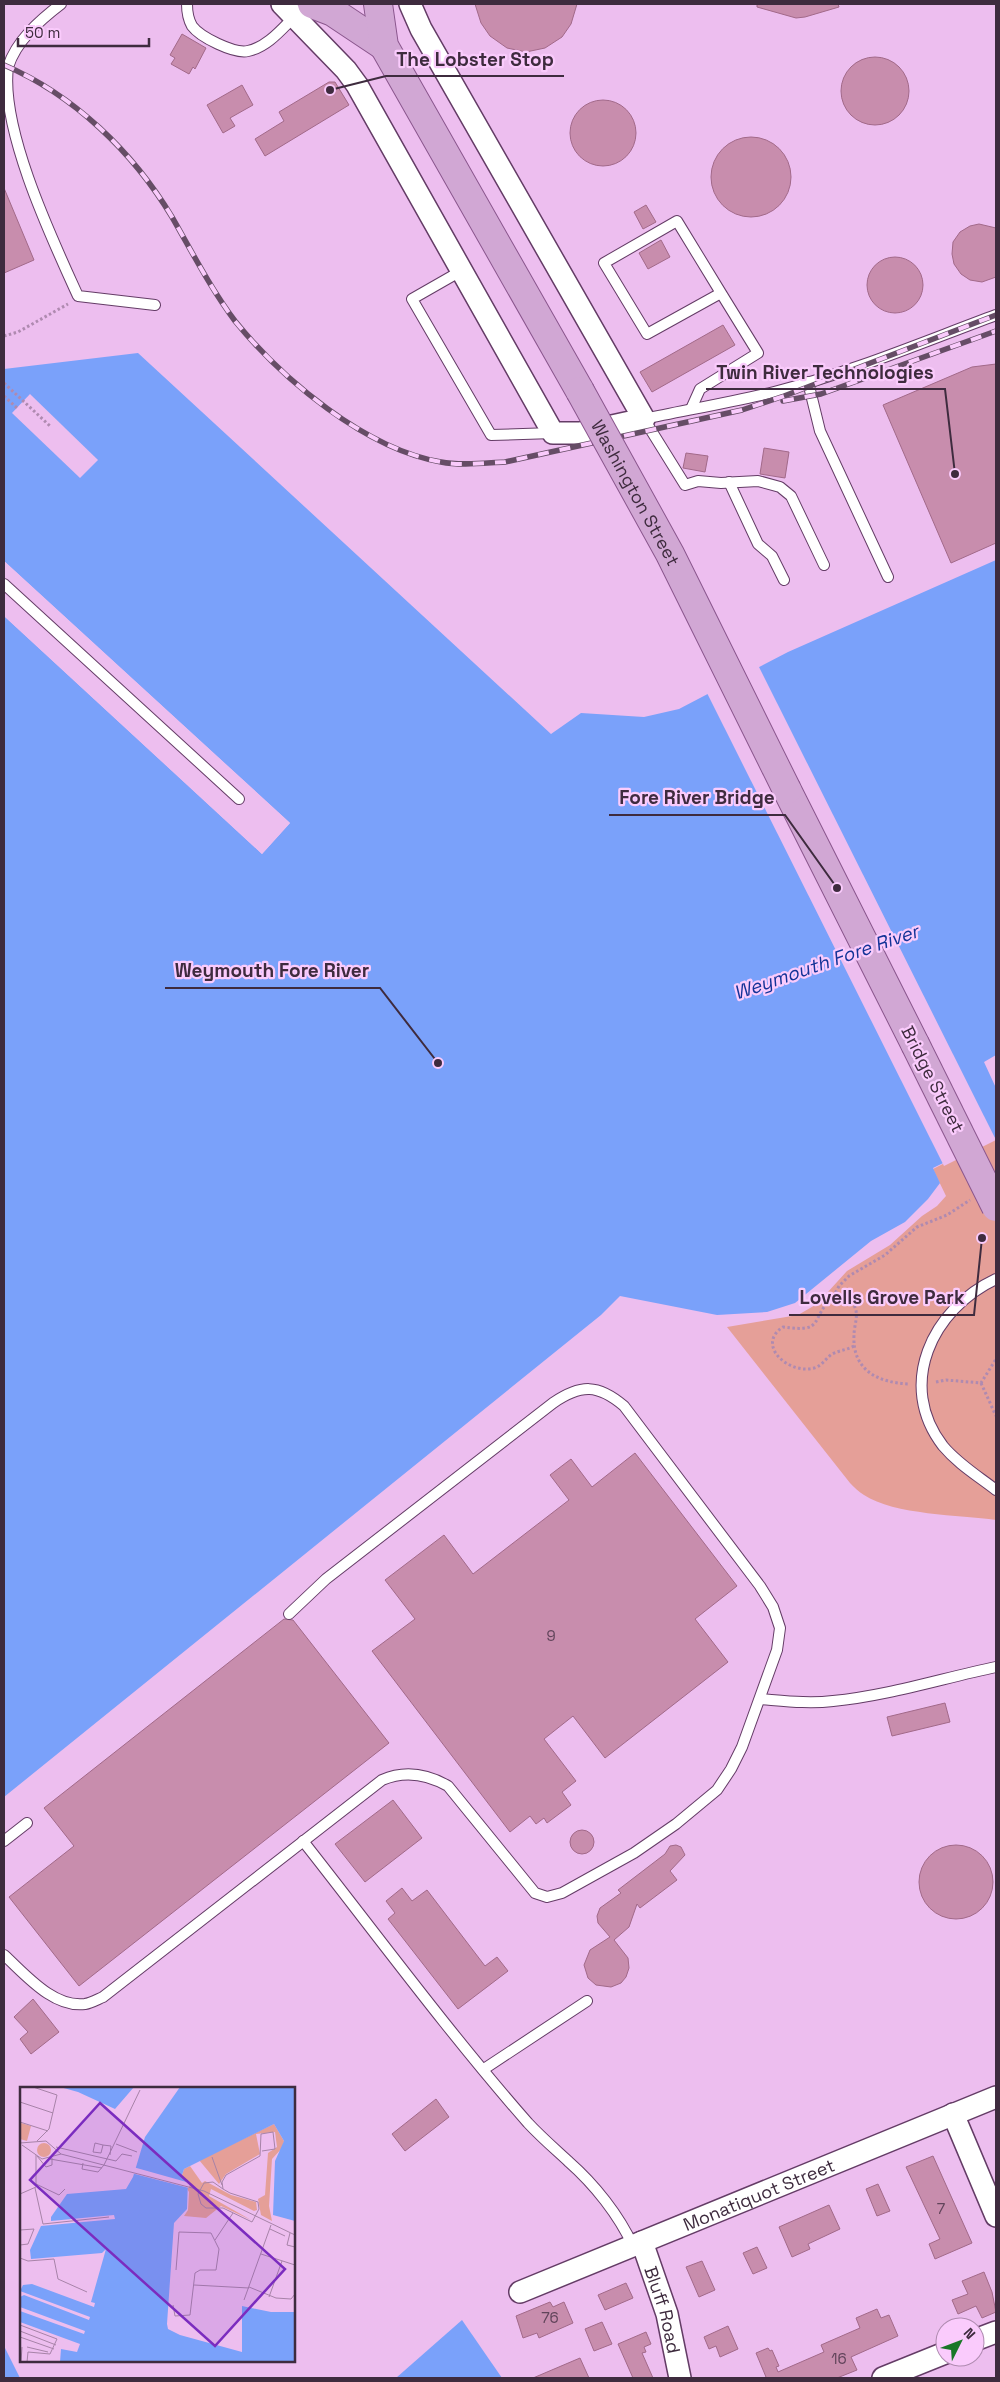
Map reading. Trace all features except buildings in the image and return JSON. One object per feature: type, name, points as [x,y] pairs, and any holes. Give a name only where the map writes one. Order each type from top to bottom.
[{"type":"main road","name":"Washington Street","points":[[378,4],[384,46],[580,391],[670,554],[868,951]]},
{"type":"main road","name":"Washington Street","points":[[296,8],[333,12],[384,46]]},
{"type":"main road","name":"Bridge Street","points":[[868,951],[985,1202]]},
{"type":"street","points":[[296,8],[357,85],[552,433],[580,433],[644,419],[421,29],[410,4]]},
{"type":"street","name":"Monatiquot Street","points":[[520,2292],[996,2097]]},
{"type":"street","points":[[953,2114],[996,2216]]},
{"type":"street","name":"Bluff Road","points":[[637,2244],[667,2314],[680,2378]]},
{"type":"street","points":[[883,2378],[935,2357]]},
{"type":"lane","points":[[61,4],[30,31],[19,46],[8,67],[4,96],[5,109],[18,164],[78,296],[154,304]]},
{"type":"lane","points":[[187,4],[187,14],[192,26],[201,35],[236,51],[248,51],[261,46],[296,8]]},
{"type":"lane","points":[[691,409],[700,389],[758,353],[722,293],[677,220],[604,263],[648,334],[722,293]]},
{"type":"lane","points":[[461,271],[412,299],[490,435],[552,433]]},
{"type":"lane","points":[[824,565],[791,496],[780,488],[758,481],[698,481],[685,485],[644,419],[774,392],[808,382],[878,359],[996,315]]},
{"type":"lane","points":[[808,382],[820,432],[888,577]]},
{"type":"lane","points":[[729,482],[758,544],[772,556],[784,580]]},
{"type":"lane","points":[[4,584],[239,799]]},
{"type":"lane","points":[[996,1279],[979,1287],[955,1309],[926,1353],[920,1384],[924,1409],[932,1428],[944,1446],[960,1464],[996,1490]]},
{"type":"lane","points":[[4,1955],[50,1995],[66,2002],[85,2004],[94,2000],[117,1987],[382,1780],[395,1774],[413,1774],[434,1778],[448,1786],[535,1893],[547,1897],[562,1892],[649,1843],[717,1790],[731,1769],[742,1747],[778,1650],[780,1628],[773,1606],[760,1586],[624,1406],[611,1395],[598,1390],[583,1388],[566,1394],[553,1403],[326,1578],[289,1614]]},
{"type":"lane","points":[[760,1699],[802,1703],[834,1701],[871,1695],[996,1667]]},
{"type":"lane","points":[[4,1841],[27,1823]]},
{"type":"lane","points":[[303,1841],[484,2069],[528,2122],[571,2163],[637,2244]]},
{"type":"lane","points":[[484,2069],[587,2001]]},
{"type":"path","points":[[4,336],[18,332],[78,296]]},
{"type":"path","points":[[4,383],[50,426]]},
{"type":"path","points":[[4,396],[17,408]]},
{"type":"path","points":[[833,1297],[845,1298],[855,1307],[857,1321],[854,1333],[854,1346],[830,1355],[814,1368],[792,1367],[782,1362],[775,1354],[773,1346],[773,1338],[777,1331],[783,1327],[803,1330],[811,1327],[817,1322],[825,1304],[833,1297],[839,1286],[849,1276],[877,1261],[917,1227],[985,1202]]},
{"type":"path","points":[[981,1383],[996,1416]]},
{"type":"shaded area","points":[[996,1137],[996,1520],[892,1507],[864,1495],[850,1483],[727,1327],[798,1315],[817,1304],[847,1271],[890,1245],[922,1216],[937,1206],[946,1196],[933,1169]]},
{"type":"water","points":[[138,353],[551,734],[581,713],[644,717],[679,709],[788,652],[996,560],[996,1055],[984,1062],[996,1088],[996,1137],[933,1168],[940,1183],[928,1199],[905,1222],[871,1241],[795,1303],[767,1312],[717,1315],[620,1296],[601,1315],[4,1797],[4,616],[262,854],[290,823],[4,561],[4,369]]},
{"type":"water","points":[[462,2320],[502,2378],[396,2378]]},
{"type":"water","points":[[4,2346],[20,2378],[4,2378]]},
{"type":"pier","points":[[30,394],[98,460],[80,478],[12,413]]},
{"type":"pier","points":[[4,561],[290,823],[262,854],[4,616],[4,613],[262,851],[287,823],[4,565]]},
{"type":"pier","points":[[758,665],[996,1140],[944,1166],[706,691]]},
{"type":"railway","points":[[4,65],[30,77],[78,109],[120,148],[139,170],[172,217],[226,309],[276,366],[301,388],[355,427],[383,443],[412,455],[449,463],[505,462],[742,410],[784,396],[996,315]]},
{"type":"railway","points":[[783,401],[821,394],[996,331]]},
{"type":"place","name":"The Lobster Stop","points":[[330,90]]},
{"type":"place","name":"Twin River Technologies","points":[[955,474]]},
{"type":"place","name":"Fore River Bridge","points":[[837,888]]},
{"type":"place","name":"Weymouth Fore River","points":[[438,1063]]},
{"type":"place","name":"Lovells Grove Park","points":[[982,1238]]}]
